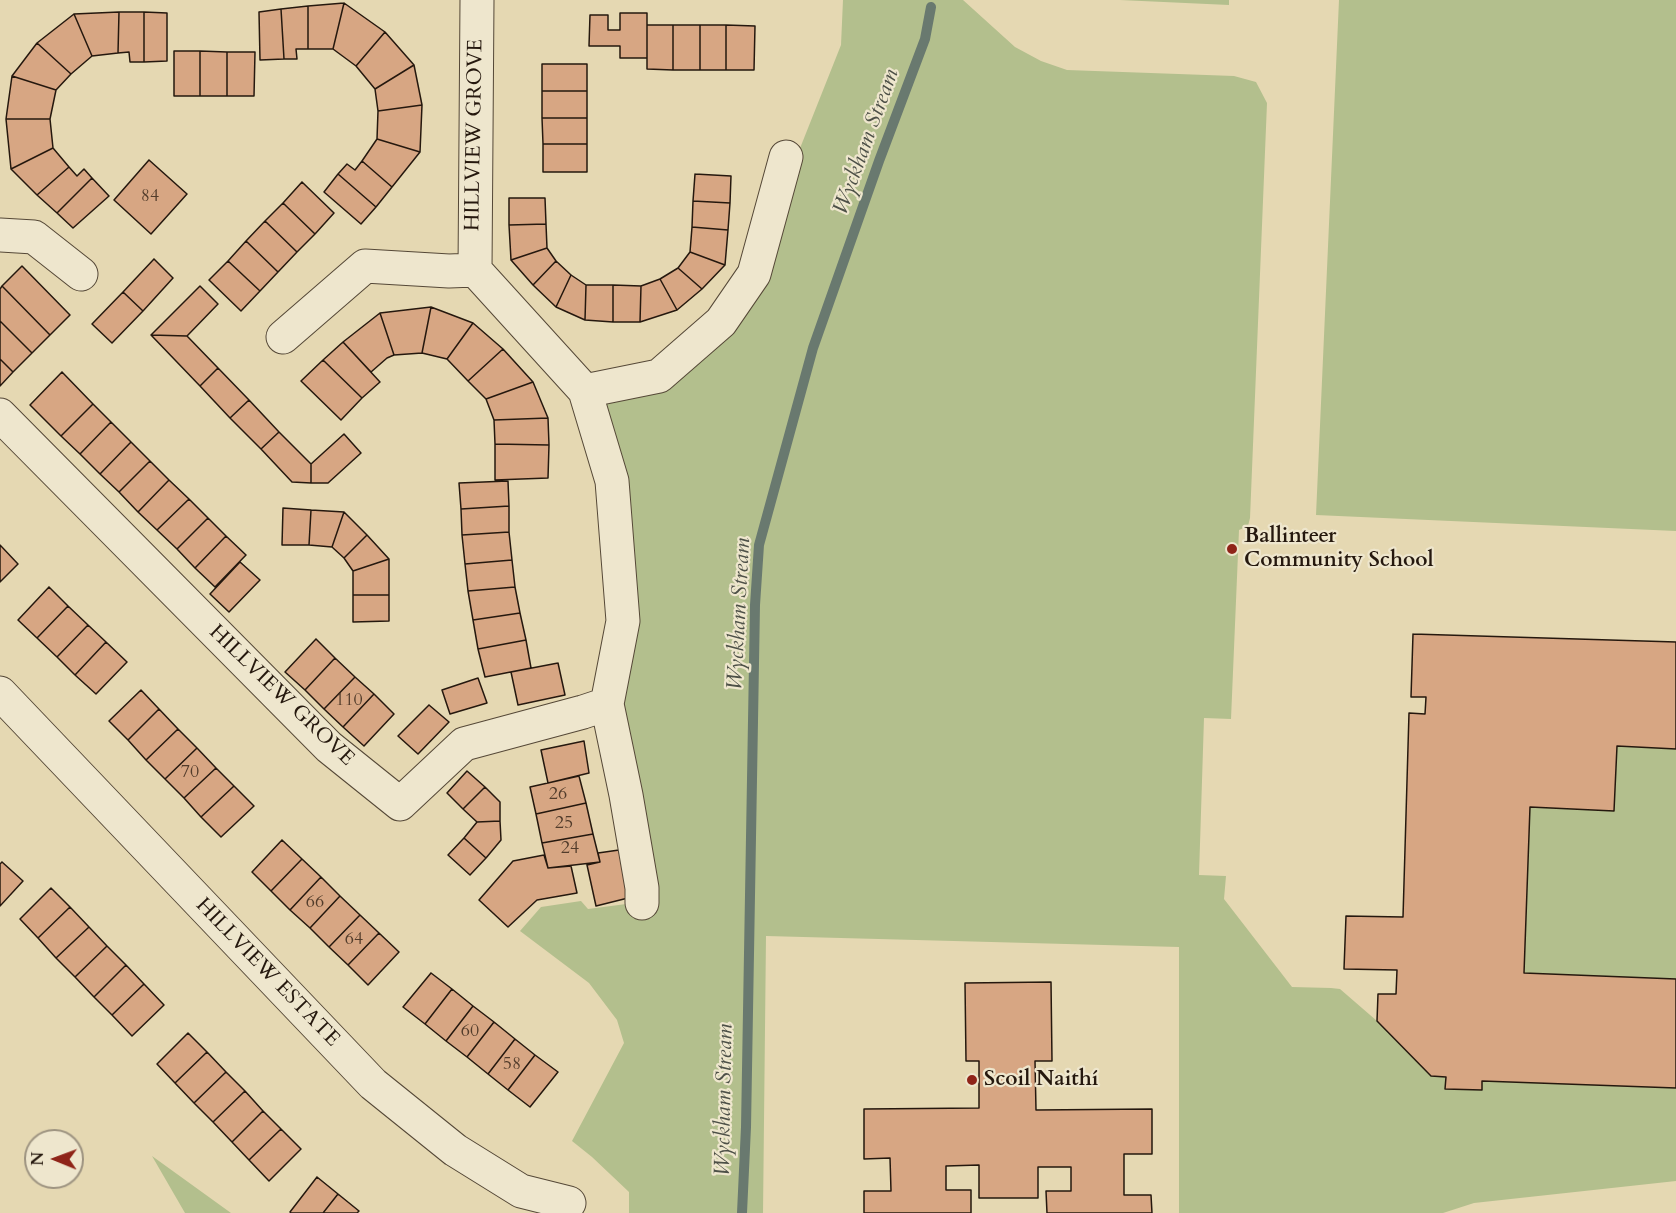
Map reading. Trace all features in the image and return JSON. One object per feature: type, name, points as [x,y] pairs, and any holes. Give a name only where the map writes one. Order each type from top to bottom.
[{"type":"street","name":"HILLVIEW GROVE","points":[[475,270],[477,0]]},
{"type":"street","points":[[585,391],[658,376],[721,322],[754,274],[786,157]]},
{"type":"street","points":[[0,235],[34,237],[81,274]]},
{"type":"street","points":[[282,337],[364,266],[449,271],[475,270],[585,391],[612,481],[622,621],[607,704],[634,841],[642,888],[642,903]]},
{"type":"street","name":"HILLVIEW GROVE","points":[[0,415],[329,747],[400,804],[464,744],[607,704]]},
{"type":"street","name":"HILLVIEW ESTATE","points":[[0,693],[373,1084],[455,1150],[521,1191],[569,1203]]},
{"type":"green space","points":[[843,0],[963,0],[1015,47],[1041,61],[1067,70],[1234,76],[1256,82],[1267,103],[1250,518],[1248,526],[1239,530],[1231,719],[1204,718],[1199,875],[1226,876],[1224,899],[1292,987],[1340,989],[1377,1021],[1431,1076],[1446,1077],[1445,1089],[1482,1090],[1482,1081],[1676,1088],[1676,1181],[1474,1203],[1443,1213],[1179,1213],[1179,947],[766,936],[763,1213],[629,1213],[629,1192],[572,1141],[624,1043],[617,1020],[589,983],[520,931],[541,907],[581,901],[588,909],[634,903],[618,799],[622,615],[594,397],[729,327],[841,45]]},
{"type":"green space","points":[[1120,0],[1229,0],[1229,5]]},
{"type":"green space","points":[[1339,0],[1676,0],[1676,531],[1316,515]]},
{"type":"green space","points":[[1617,746],[1676,749],[1676,979],[1524,973],[1530,807],[1614,811]]},
{"type":"green space","points":[[152,1156],[231,1213],[185,1213]]},
{"type":"building","points":[[344,3],[333,49],[308,49],[308,6]]},
{"type":"building","points":[[344,3],[385,32],[356,66],[333,49]]},
{"type":"building","points":[[308,6],[308,49],[296,49],[297,59],[284,59],[281,9]]},
{"type":"building","points":[[281,9],[284,59],[260,60],[259,12]]},
{"type":"building","points":[[119,12],[144,12],[144,62],[130,62],[129,52],[118,53]]},
{"type":"building","points":[[119,12],[118,53],[92,56],[74,14]]},
{"type":"building","points":[[144,12],[167,13],[167,61],[144,62]]},
{"type":"building","points":[[620,13],[647,13],[647,58],[620,58],[620,46],[589,46],[590,15],[608,15],[608,30],[620,30]]},
{"type":"building","points":[[74,14],[92,56],[71,74],[37,43]]},
{"type":"building","points":[[647,25],[673,25],[673,70],[647,69]]},
{"type":"building","points":[[673,25],[700,25],[700,70],[673,70]]},
{"type":"building","points":[[700,25],[726,25],[726,70],[700,70]]},
{"type":"building","points":[[726,25],[755,26],[754,70],[726,70]]},
{"type":"building","points":[[385,32],[414,65],[375,89],[356,66]]},
{"type":"building","points":[[37,43],[71,74],[56,90],[12,76]]},
{"type":"building","points":[[174,51],[200,51],[200,96],[174,96]]},
{"type":"building","points":[[200,51],[227,52],[227,96],[200,96]]},
{"type":"building","points":[[227,52],[255,52],[254,96],[227,96]]},
{"type":"building","points":[[542,64],[587,64],[587,91],[542,91]]},
{"type":"building","points":[[414,65],[422,105],[378,111],[375,89]]},
{"type":"building","points":[[12,76],[56,90],[50,119],[6,119]]},
{"type":"building","points":[[542,91],[587,91],[587,118],[542,118]]},
{"type":"building","points":[[422,105],[420,152],[377,139],[378,111]]},
{"type":"building","points":[[542,118],[587,118],[587,144],[543,144]]},
{"type":"building","points":[[6,119],[50,119],[53,148],[11,169]]},
{"type":"building","points":[[377,139],[420,152],[392,187],[362,161]]},
{"type":"building","points":[[543,144],[587,144],[587,172],[543,172]]},
{"type":"building","points":[[53,148],[69,167],[37,195],[11,169]]},
{"type":"building","points":[[149,160],[187,194],[151,234],[114,200]]},
{"type":"building","points":[[362,161],[392,187],[376,207],[338,174],[347,164],[355,170]]},
{"type":"building","points":[[69,167],[77,176],[84,169],[92,178],[57,213],[37,195]]},
{"type":"building","points":[[338,174],[376,207],[361,224],[324,192]]},
{"type":"building","points":[[695,174],[731,176],[730,203],[693,201]]},
{"type":"building","points":[[92,178],[109,196],[73,228],[57,213]]},
{"type":"building","points":[[302,182],[334,213],[315,234],[283,203]]},
{"type":"building","points":[[509,198],[545,198],[546,224],[509,225]]},
{"type":"building","points":[[693,201],[730,203],[728,230],[692,227]]},
{"type":"building","points":[[283,203],[315,234],[297,252],[265,221]]},
{"type":"building","points":[[265,221],[297,252],[278,272],[246,241]]},
{"type":"building","points":[[546,224],[547,248],[511,260],[509,225]]},
{"type":"building","points":[[692,227],[728,230],[725,265],[690,252]]},
{"type":"building","points":[[246,241],[278,272],[260,291],[228,261]]},
{"type":"building","points":[[547,248],[556,261],[533,285],[511,260]]},
{"type":"building","points":[[690,252],[725,265],[702,289],[678,268]]},
{"type":"building","points":[[154,259],[173,278],[143,311],[123,292]]},
{"type":"building","points":[[228,261],[260,291],[241,311],[209,280]]},
{"type":"building","points":[[556,261],[571,275],[556,307],[533,285]]},
{"type":"building","points":[[22,266],[70,315],[50,335],[2,286]]},
{"type":"building","points":[[678,268],[702,289],[677,310],[660,279]]},
{"type":"building","points":[[571,275],[586,285],[585,320],[556,307]]},
{"type":"building","points":[[660,279],[677,310],[640,322],[641,286]]},
{"type":"building","points":[[586,285],[613,285],[613,322],[585,320]]},
{"type":"building","points":[[613,285],[641,286],[640,322],[613,322]]},
{"type":"building","points":[[2,286],[50,335],[32,353],[0,321],[0,289]]},
{"type":"building","points":[[200,286],[218,304],[187,336],[151,335]]},
{"type":"building","points":[[123,292],[143,311],[112,343],[92,324]]},
{"type":"building","points":[[431,307],[422,353],[394,355],[380,313]]},
{"type":"building","points":[[431,307],[473,323],[447,359],[422,353]]},
{"type":"building","points":[[380,313],[394,355],[371,372],[343,342]]},
{"type":"building","points":[[0,321],[32,353],[13,372],[0,359]]},
{"type":"building","points":[[473,323],[503,349],[468,381],[447,359]]},
{"type":"building","points":[[151,335],[187,336],[218,368],[200,386]]},
{"type":"building","points":[[343,342],[380,382],[362,398],[323,360]]},
{"type":"building","points":[[503,349],[533,382],[486,399],[468,381]]},
{"type":"building","points":[[0,359],[13,372],[0,386]]},
{"type":"building","points":[[323,360],[362,398],[341,420],[301,381]]},
{"type":"building","points":[[218,368],[249,400],[230,418],[200,386]]},
{"type":"building","points":[[62,372],[93,404],[61,436],[30,405]]},
{"type":"building","points":[[533,382],[548,418],[494,420],[486,399]]},
{"type":"building","points":[[249,400],[279,432],[261,449],[230,418]]},
{"type":"building","points":[[93,404],[111,422],[80,454],[61,436]]},
{"type":"building","points":[[548,418],[549,445],[495,444],[494,420]]},
{"type":"building","points":[[111,422],[131,442],[100,474],[80,454]]},
{"type":"building","points":[[279,432],[311,464],[311,483],[292,482],[261,449]]},
{"type":"building","points":[[344,434],[361,453],[328,483],[311,483],[311,464]]},
{"type":"building","points":[[131,442],[150,461],[119,492],[100,474]]},
{"type":"building","points":[[495,444],[549,445],[548,478],[495,480]]},
{"type":"building","points":[[150,461],[169,480],[138,512],[119,492]]},
{"type":"building","points":[[169,480],[189,499],[157,530],[138,512]]},
{"type":"building","points":[[508,481],[509,506],[461,509],[459,483]]},
{"type":"building","points":[[189,499],[208,518],[177,549],[157,530]]},
{"type":"building","points":[[509,506],[509,532],[462,535],[461,509]]},
{"type":"building","points":[[283,508],[311,510],[309,545],[282,545]]},
{"type":"building","points":[[311,510],[344,512],[332,547],[309,545]]},
{"type":"building","points":[[344,512],[367,535],[344,558],[332,547]]},
{"type":"building","points":[[208,518],[226,536],[195,568],[177,549]]},
{"type":"building","points":[[509,532],[512,560],[465,564],[462,535]]},
{"type":"building","points":[[367,535],[389,559],[353,571],[344,558]]},
{"type":"building","points":[[226,536],[246,555],[215,587],[195,568]]},
{"type":"building","points":[[0,545],[18,564],[0,582]]},
{"type":"building","points":[[389,559],[389,595],[353,595],[353,571]]},
{"type":"building","points":[[512,560],[515,587],[468,591],[465,564]]},
{"type":"building","points":[[240,562],[260,580],[229,612],[210,594]]},
{"type":"building","points":[[49,587],[68,606],[37,638],[18,620]]},
{"type":"building","points":[[515,587],[520,613],[473,620],[468,591]]},
{"type":"building","points":[[353,595],[389,595],[389,621],[353,622]]},
{"type":"building","points":[[68,606],[88,625],[57,657],[37,638]]},
{"type":"building","points":[[520,613],[526,640],[478,649],[473,620]]},
{"type":"building","points":[[88,625],[106,642],[75,675],[57,657]]},
{"type":"building","points":[[1413,634],[1676,642],[1676,749],[1617,746],[1614,811],[1530,807],[1524,973],[1676,979],[1676,1088],[1482,1081],[1482,1090],[1445,1089],[1446,1077],[1431,1076],[1377,1021],[1378,994],[1396,994],[1397,970],[1344,969],[1346,916],[1403,917],[1409,713],[1425,714],[1426,697],[1411,697]]},
{"type":"building","points":[[316,639],[335,658],[305,690],[285,672]]},
{"type":"building","points":[[526,640],[531,668],[485,677],[478,649]]},
{"type":"building","points":[[106,642],[127,662],[96,694],[75,675]]},
{"type":"building","points":[[335,658],[355,677],[324,709],[305,690]]},
{"type":"building","points":[[558,663],[565,695],[518,705],[511,672]]},
{"type":"building","points":[[355,677],[374,694],[343,727],[324,709]]},
{"type":"building","points":[[478,678],[487,703],[450,714],[442,690]]},
{"type":"building","points":[[141,690],[159,709],[128,740],[109,721]]},
{"type":"building","points":[[374,694],[394,714],[364,746],[343,727]]},
{"type":"building","points":[[429,705],[449,722],[418,754],[398,736]]},
{"type":"building","points":[[159,709],[178,729],[146,760],[128,740]]},
{"type":"building","points":[[178,729],[197,748],[165,779],[146,760]]},
{"type":"building","points":[[584,741],[589,773],[548,783],[541,750]]},
{"type":"building","points":[[197,748],[216,768],[184,798],[165,779]]},
{"type":"building","points":[[216,768],[234,786],[201,817],[184,798]]},
{"type":"building","points":[[467,771],[485,787],[463,809],[447,793]]},
{"type":"building","points":[[579,776],[586,803],[536,814],[530,787]]},
{"type":"building","points":[[234,786],[254,806],[221,837],[201,817]]},
{"type":"building","points":[[485,787],[500,802],[500,821],[477,822],[463,809]]},
{"type":"building","points":[[586,803],[593,834],[542,843],[536,814]]},
{"type":"building","points":[[500,821],[501,840],[486,858],[464,838],[477,822]]},
{"type":"building","points":[[593,834],[600,862],[548,868],[542,843]]},
{"type":"building","points":[[464,838],[486,858],[470,875],[448,855]]},
{"type":"building","points":[[282,840],[302,859],[271,891],[252,872]]},
{"type":"building","points":[[619,850],[628,898],[596,906],[587,865],[600,862],[598,853]]},
{"type":"building","points":[[544,855],[548,868],[571,866],[577,893],[537,900],[508,927],[479,900],[513,861]]},
{"type":"building","points":[[302,859],[321,877],[290,910],[271,891]]},
{"type":"building","points":[[2,862],[23,881],[0,906],[0,864]]},
{"type":"building","points":[[321,877],[340,896],[310,928],[290,910]]},
{"type":"building","points":[[51,888],[70,907],[38,938],[20,919]]},
{"type":"building","points":[[340,896],[360,915],[329,947],[310,928]]},
{"type":"building","points":[[70,907],[89,927],[56,958],[38,938]]},
{"type":"building","points":[[360,915],[379,933],[348,965],[329,947]]},
{"type":"building","points":[[89,927],[107,946],[75,977],[56,958]]},
{"type":"building","points":[[379,933],[399,952],[368,985],[348,965]]},
{"type":"building","points":[[107,946],[126,965],[94,997],[75,977]]},
{"type":"building","points":[[126,965],[144,984],[112,1015],[94,997]]},
{"type":"building","points":[[431,973],[452,989],[425,1024],[403,1007]]},
{"type":"building","points":[[1051,982],[1052,1061],[1035,1061],[1036,1110],[1152,1109],[1152,1154],[1124,1154],[1124,1195],[1151,1195],[1152,1213],[1047,1213],[1046,1191],[1071,1191],[1071,1167],[1038,1167],[1038,1198],[979,1198],[979,1165],[946,1166],[946,1190],[971,1190],[971,1213],[864,1213],[864,1191],[891,1191],[890,1158],[864,1159],[864,1109],[979,1108],[979,1061],[966,1061],[965,983]]},
{"type":"building","points":[[144,984],[164,1005],[132,1036],[112,1015]]},
{"type":"building","points":[[452,989],[473,1006],[446,1041],[425,1024]]},
{"type":"building","points":[[473,1006],[494,1022],[467,1057],[446,1041]]},
{"type":"building","points":[[494,1022],[515,1039],[488,1074],[467,1057]]},
{"type":"building","points":[[188,1033],[207,1052],[175,1083],[157,1064]]},
{"type":"building","points":[[515,1039],[535,1055],[508,1090],[488,1074]]},
{"type":"building","points":[[207,1052],[226,1072],[194,1103],[175,1083]]},
{"type":"building","points":[[535,1055],[558,1072],[530,1107],[508,1090]]},
{"type":"building","points":[[226,1072],[245,1091],[213,1122],[194,1103]]},
{"type":"building","points":[[245,1091],[263,1111],[232,1142],[213,1122]]},
{"type":"building","points":[[263,1111],[281,1129],[249,1160],[232,1142]]},
{"type":"building","points":[[281,1129],[301,1149],[269,1181],[249,1160]]},
{"type":"building","points":[[317,1177],[338,1194],[323,1213],[291,1213],[290,1212]]},
{"type":"building","points":[[338,1194],[359,1211],[357,1213],[323,1213]]},
{"type":"waterway","name":"Wyckham Stream","points":[[742,1213],[746,1127],[755,605],[759,545],[813,348],[925,39],[931,7]]},
{"type":"place","name":"Ballinteer Community School","points":[[1232,549]]},
{"type":"place","name":"Scoil Naithí","points":[[972,1080]]}]
